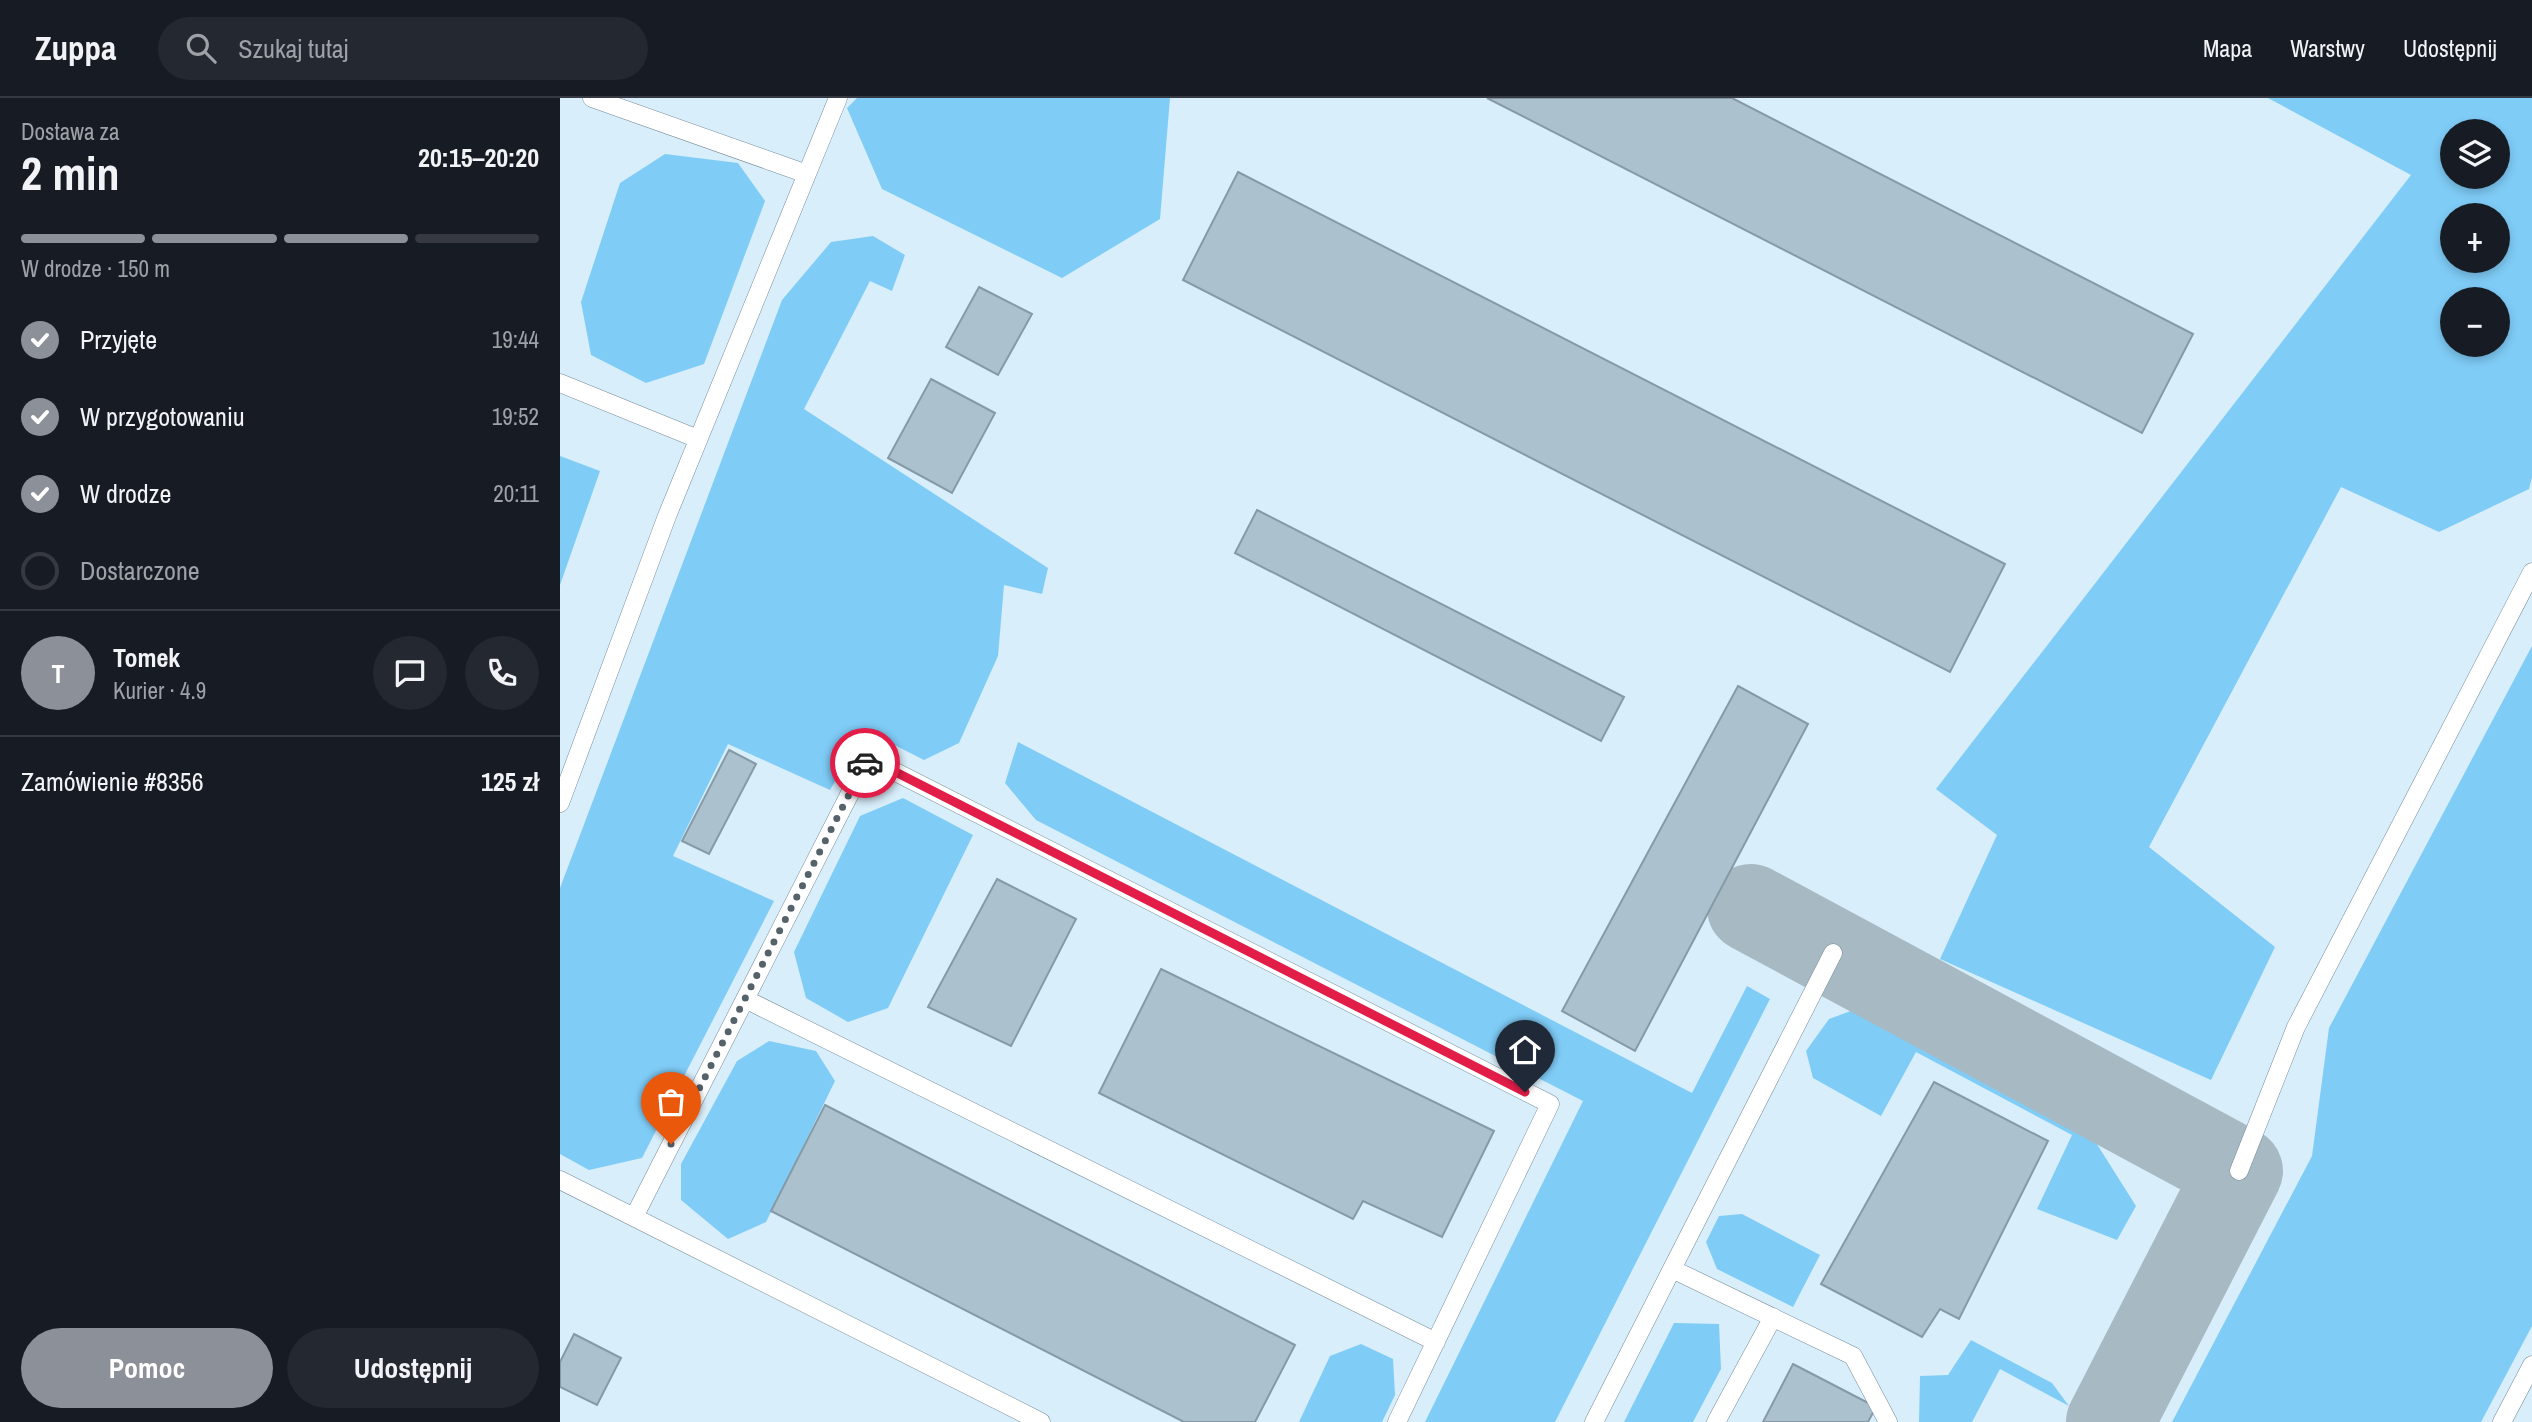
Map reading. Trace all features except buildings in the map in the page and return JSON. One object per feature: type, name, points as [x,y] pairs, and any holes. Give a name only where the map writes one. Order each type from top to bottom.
[{"type":"lane","points":[[592,98],[807,174]]},
{"type":"lane","points":[[560,803],[667,516],[838,98]]},
{"type":"lane","points":[[560,383],[698,439]]},
{"type":"lane","points":[[2239,1171],[2296,1027],[2532,572]]},
{"type":"lane","points":[[634,1217],[868,758],[1550,1104],[1397,1422]]},
{"type":"lane","points":[[1594,1422],[1833,953]]},
{"type":"lane","points":[[746,999],[1436,1342]]},
{"type":"lane","points":[[560,1180],[1041,1422]]},
{"type":"lane","points":[[1672,1269],[1853,1356],[1888,1422]]},
{"type":"lane","points":[[1716,1422],[1773,1317]]},
{"type":"lane","points":[[2502,1422],[2532,1365]]},
{"type":"shaded area","points":[[857,98],[1170,98],[1160,219],[1062,278],[882,189],[847,108]]},
{"type":"shaded area","points":[[2268,98],[2532,98],[2532,477],[2529,489],[2439,532],[2341,487],[2149,847],[2275,947],[2211,1080],[1940,959],[1997,835],[1936,789],[2411,175]]},
{"type":"shaded area","points":[[665,154],[738,163],[765,201],[704,364],[646,383],[591,355],[581,302],[620,183]]},
{"type":"shaded area","points":[[873,236],[905,255],[892,291],[870,281],[804,409],[1048,568],[1042,594],[1004,585],[998,656],[959,743],[924,760],[865,730],[830,790],[728,744],[673,856],[774,901],[642,1158],[589,1170],[560,1154],[560,888],[782,300],[831,242]]},
{"type":"shaded area","points":[[560,456],[600,471],[560,585]]},
{"type":"shaded area","points":[[2532,646],[2532,1326],[2481,1422],[2172,1422],[2312,1156],[2329,1028]]},
{"type":"shaded area","points":[[1018,742],[1692,1093],[1747,986],[1770,999],[1555,1422],[1425,1422],[1583,1101],[1036,820],[1005,783]]},
{"type":"shaded area","points":[[903,798],[973,835],[888,1008],[848,1022],[806,998],[794,952],[860,816]]},
{"type":"shaded area","points":[[1870,1004],[2081,1119],[2136,1206],[2117,1240],[2037,1209],[2072,1135],[1916,1052],[1881,1116],[1813,1078],[1806,1051],[1829,1019]]},
{"type":"shaded area","points":[[769,1041],[816,1051],[835,1081],[766,1222],[728,1239],[681,1200],[681,1164],[737,1061]]},
{"type":"shaded area","points":[[1742,1214],[1820,1255],[1793,1307],[1717,1269],[1706,1242],[1719,1216]]},
{"type":"shaded area","points":[[1674,1323],[1719,1324],[1721,1369],[1693,1422],[1624,1422]]},
{"type":"shaded area","points":[[1971,1340],[2052,1383],[2069,1406],[2000,1369],[1972,1422],[1919,1422],[1920,1376],[1948,1375]]},
{"type":"shaded area","points":[[1361,1344],[1393,1359],[1395,1395],[1382,1422],[1299,1422],[1330,1356]]},
{"type":"taxiway","points":[[1751,908],[2239,1171],[2110,1422]]},
{"type":"way so far","points":[[671,1144],[865,763]]},
{"type":"route","points":[[865,763],[868,758],[1525,1092]]}]
